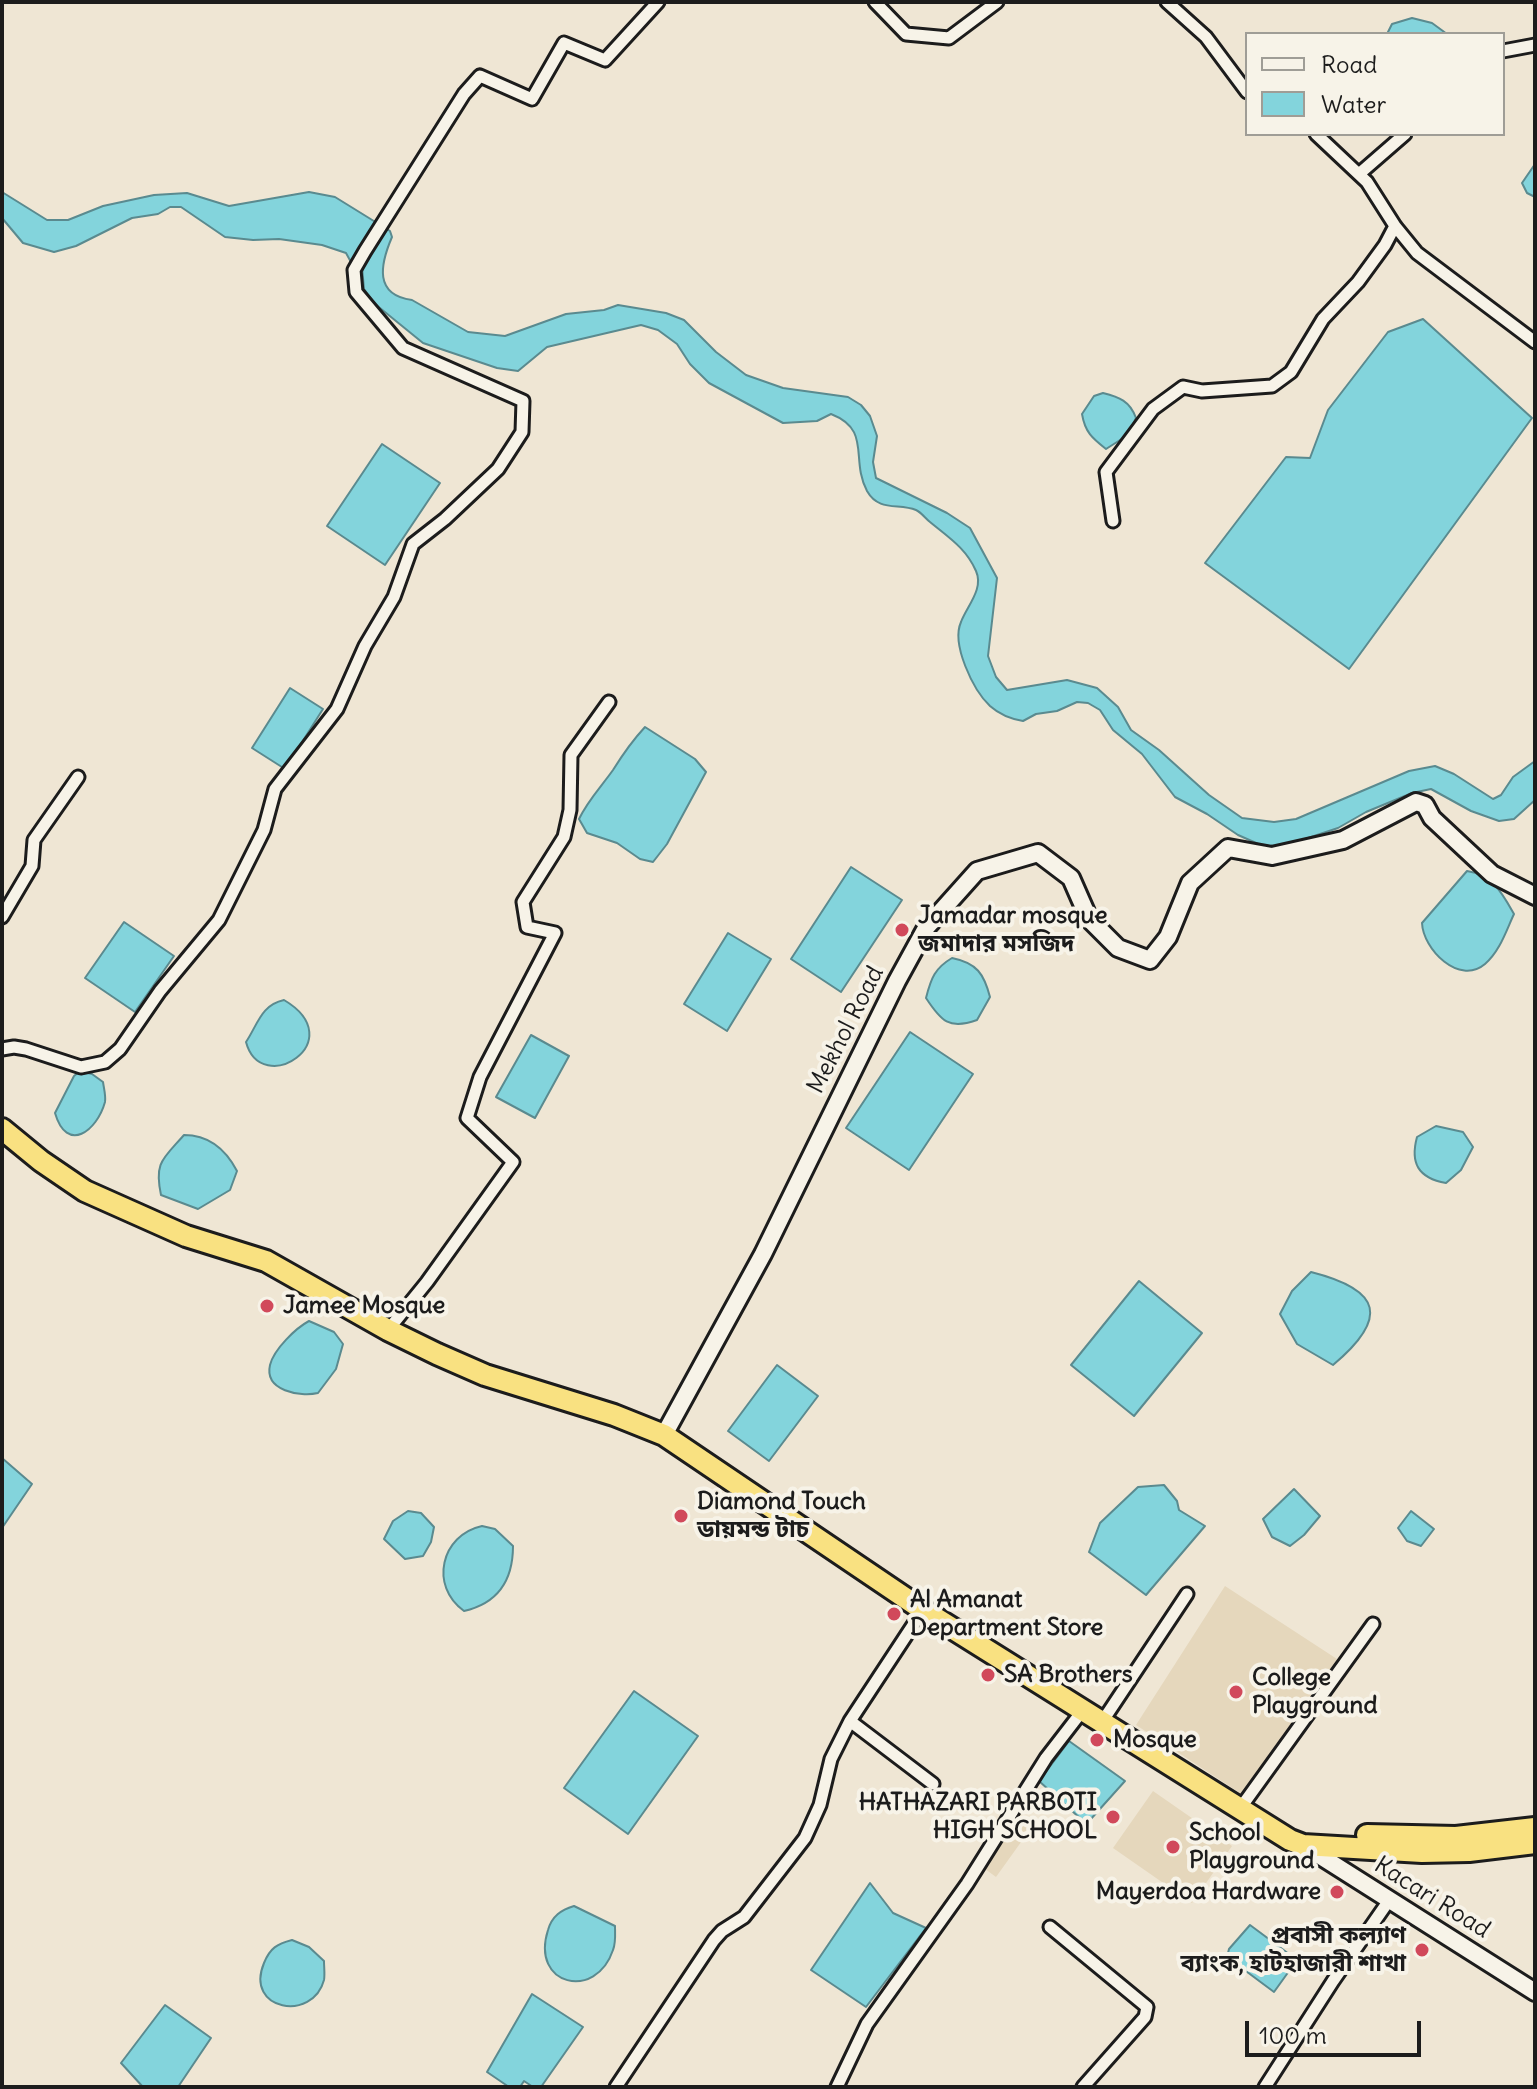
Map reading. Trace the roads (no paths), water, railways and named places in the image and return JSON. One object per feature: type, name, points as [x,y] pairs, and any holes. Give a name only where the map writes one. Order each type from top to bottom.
[{"type":"highway","points":[[2,1129],[85,1191],[186,1236],[266,1261],[388,1330],[485,1375],[614,1415],[664,1435],[923,1610],[1239,1810],[1303,1838],[1324,1835],[1469,1851],[1535,1843]]},
{"type":"highway","points":[[1385,1842],[1535,1828]]},
{"type":"street","points":[[2,1049],[26,1049],[81,1067],[105,1062],[120,1049],[160,991],[219,920],[264,830],[275,789],[337,709],[365,646],[394,597],[413,544],[445,519],[498,469],[522,432],[523,401],[403,348],[356,292],[354,270],[385,219],[464,94],[480,76],[532,99],[564,43],[605,60],[658,2]]},
{"type":"street","points":[[875,2],[906,34],[949,38],[997,2]]},
{"type":"street","points":[[1167,2],[1206,37],[1245,89]]},
{"type":"street","points":[[1505,51],[1535,45]]},
{"type":"street","points":[[1318,136],[1367,182],[1395,226],[1417,253],[1535,342]]},
{"type":"street","points":[[1359,174],[1403,136]]},
{"type":"street","points":[[1113,521],[1106,472],[1153,409],[1183,387],[1202,391],[1272,386],[1291,372],[1323,319],[1358,282],[1395,226]]},
{"type":"street","points":[[388,1330],[427,1282],[513,1162],[467,1118],[480,1077],[555,933],[527,927],[523,902],[564,837],[570,810],[571,755],[609,702]]},
{"type":"street","points":[[2,917],[32,866],[34,840],[78,777]]},
{"type":"street","name":"Mekhol Road","points":[[664,1435],[763,1254],[926,928],[977,871],[1038,853],[1071,878],[1089,919],[1118,948],[1150,960],[1168,937],[1190,883],[1228,848],[1272,856],[1343,840],[1416,802],[1425,805],[1432,818],[1492,874],[1535,896]]},
{"type":"street","points":[[1102,1722],[1187,1594]]},
{"type":"street","points":[[622,2085],[714,1940],[744,1917],[805,1838],[820,1805],[831,1759],[850,1721],[923,1610]]},
{"type":"street","points":[[1239,1810],[1373,1624]]},
{"type":"street","points":[[837,2087],[867,2024],[967,1884],[1046,1758],[1083,1710]]},
{"type":"street","points":[[850,1721],[933,1784]]},
{"type":"street","name":"Kacari Road","points":[[1303,1838],[1390,1899],[1535,1992]]},
{"type":"street","points":[[1265,2087],[1390,1899]]},
{"type":"street","points":[[1050,1927],[1147,2007],[1145,2017],[1083,2087]]},
{"type":"water","points":[[1412,18],[1432,23],[1444,32],[1388,32],[1392,24]]},
{"type":"water","points":[[1535,164],[1535,197],[1527,193],[1522,183]]},
{"type":"water","points":[[2,192],[47,220],[68,220],[103,206],[154,195],[187,193],[229,206],[309,192],[335,197],[390,231],[392,237],[383,277],[391,292],[412,300],[468,332],[505,336],[566,314],[604,310],[618,305],[666,313],[684,320],[716,352],[746,375],[783,388],[848,397],[861,405],[870,416],[877,436],[873,462],[876,478],[947,513],[970,528],[997,578],[988,656],[996,677],[1007,690],[1067,680],[1097,688],[1118,707],[1131,730],[1159,750],[1209,795],[1242,818],[1274,822],[1296,819],[1409,771],[1435,766],[1454,774],[1493,799],[1501,795],[1513,777],[1535,761],[1535,800],[1514,819],[1499,821],[1471,811],[1431,789],[1412,793],[1366,812],[1338,828],[1272,850],[1238,835],[1175,797],[1142,754],[1113,730],[1100,710],[1088,703],[1077,702],[1023,721],[1005,716],[990,706],[965,666],[959,642],[961,622],[978,584],[972,563],[956,544],[918,511],[883,504],[872,498],[862,479],[858,446],[852,428],[831,414],[817,421],[783,423],[709,383],[690,364],[677,344],[658,330],[641,325],[547,347],[518,371],[497,368],[423,343],[375,304],[364,289],[362,267],[352,264],[346,253],[322,245],[279,239],[225,237],[181,207],[170,207],[158,214],[132,218],[76,246],[54,252],[23,243],[2,218]]},
{"type":"water","points":[[1423,319],[1532,418],[1349,669],[1205,563],[1286,457],[1310,458],[1328,410],[1388,332]]},
{"type":"water","points":[[1103,393],[1131,407],[1136,418],[1128,435],[1106,449],[1090,434],[1082,414],[1094,396]]},
{"type":"water","points":[[382,444],[440,483],[385,565],[327,526]]},
{"type":"water","points":[[290,688],[323,709],[285,769],[252,748]]},
{"type":"water","points":[[645,727],[695,759],[706,772],[667,844],[653,862],[640,859],[617,843],[587,833],[579,819]]},
{"type":"water","points":[[851,867],[902,900],[841,992],[791,959]]},
{"type":"water","points":[[1467,871],[1490,881],[1501,892],[1514,914],[1490,959],[1475,970],[1464,971],[1444,962],[1436,953],[1424,933],[1422,923]]},
{"type":"water","points":[[124,922],[174,956],[135,1012],[85,978]]},
{"type":"water","points":[[728,933],[771,959],[727,1031],[684,1004]]},
{"type":"water","points":[[952,958],[973,966],[985,982],[990,997],[977,1020],[959,1024],[947,1021],[936,1013],[926,998],[934,974]]},
{"type":"water","points":[[284,1000],[303,1016],[309,1032],[306,1046],[296,1058],[283,1065],[268,1065],[255,1058],[246,1042],[265,1011]]},
{"type":"water","points":[[910,1032],[973,1074],[909,1170],[846,1128]]},
{"type":"water","points":[[531,1035],[569,1056],[535,1118],[496,1097]]},
{"type":"water","points":[[80,1071],[92,1074],[103,1082],[105,1100],[96,1122],[82,1134],[74,1135],[67,1133],[60,1125],[55,1113],[74,1076]]},
{"type":"water","points":[[1436,1126],[1463,1132],[1473,1147],[1461,1170],[1446,1183],[1423,1173],[1416,1162],[1417,1137]]},
{"type":"water","points":[[184,1135],[216,1145],[237,1171],[230,1190],[198,1209],[161,1195],[159,1175],[162,1162]]},
{"type":"water","points":[[1311,1272],[1352,1288],[1364,1297],[1370,1308],[1363,1333],[1333,1365],[1297,1344],[1280,1314],[1292,1291]]},
{"type":"water","points":[[1139,1281],[1202,1333],[1134,1416],[1071,1365]]},
{"type":"water","points":[[309,1321],[334,1332],[343,1344],[336,1369],[318,1393],[293,1393],[272,1381],[270,1365],[286,1340]]},
{"type":"water","points":[[777,1365],[818,1396],[769,1461],[728,1431]]},
{"type":"water","points":[[2,1458],[32,1484],[2,1528]]},
{"type":"water","points":[[1164,1485],[1177,1501],[1179,1510],[1205,1526],[1146,1595],[1089,1552],[1100,1523],[1138,1487]]},
{"type":"water","points":[[1294,1489],[1320,1516],[1290,1546],[1272,1537],[1263,1519]]},
{"type":"water","points":[[408,1511],[421,1513],[434,1527],[431,1542],[423,1556],[405,1559],[384,1539],[393,1521]]},
{"type":"water","points":[[1411,1511],[1434,1529],[1421,1546],[1407,1541],[1398,1528]]},
{"type":"water","points":[[482,1526],[495,1529],[513,1546],[510,1569],[495,1596],[464,1611],[453,1601],[446,1588],[444,1562],[457,1540],[468,1531]]},
{"type":"water","points":[[634,1691],[698,1736],[628,1834],[564,1788]]},
{"type":"water","points":[[1069,1741],[1125,1781],[1090,1820],[1082,1820],[1039,1781]]},
{"type":"water","points":[[870,1883],[893,1913],[926,1928],[866,2007],[811,1970]]},
{"type":"water","points":[[574,1906],[615,1926],[614,1947],[605,1966],[593,1976],[580,1981],[567,1980],[556,1974],[548,1964],[545,1949],[552,1921]]},
{"type":"water","points":[[1250,1925],[1297,1960],[1274,1992],[1227,1957],[1229,1949]]},
{"type":"water","points":[[292,1940],[309,1947],[324,1961],[324,1980],[317,1993],[307,2002],[295,2006],[271,2001],[263,1992],[260,1979],[264,1963],[272,1950]]},
{"type":"water","points":[[532,1994],[583,2027],[541,2087],[533,2087],[524,2081],[520,2087],[509,2087],[487,2072]]},
{"type":"water","points":[[165,2005],[211,2038],[178,2087],[143,2087],[121,2063]]},
{"type":"place","name":"Jamadar mosque জমাদার মসজিদ","points":[[902,930]]},
{"type":"place","name":"Jamee Mosque","points":[[267,1306]]},
{"type":"place","name":"Diamond Touch ডায়মন্ড টাচ","points":[[681,1516]]},
{"type":"place","name":"Al Amanat Department Store","points":[[894,1614]]},
{"type":"place","name":"SA Brothers","points":[[988,1675]]},
{"type":"place","name":"College Playground","points":[[1236,1692]]},
{"type":"place","name":"Mosque","points":[[1097,1740]]},
{"type":"place","name":"HATHAZARI PARBOTI HIGH SCHOOL","points":[[1113,1817]]},
{"type":"place","name":"School Playground","points":[[1173,1847]]},
{"type":"place","name":"Mayerdoa Hardware","points":[[1337,1892]]},
{"type":"place","name":"প্রবাসী কল্যাণ ব্যাংক, হাটহাজারী শাখা","points":[[1422,1950]]}]
